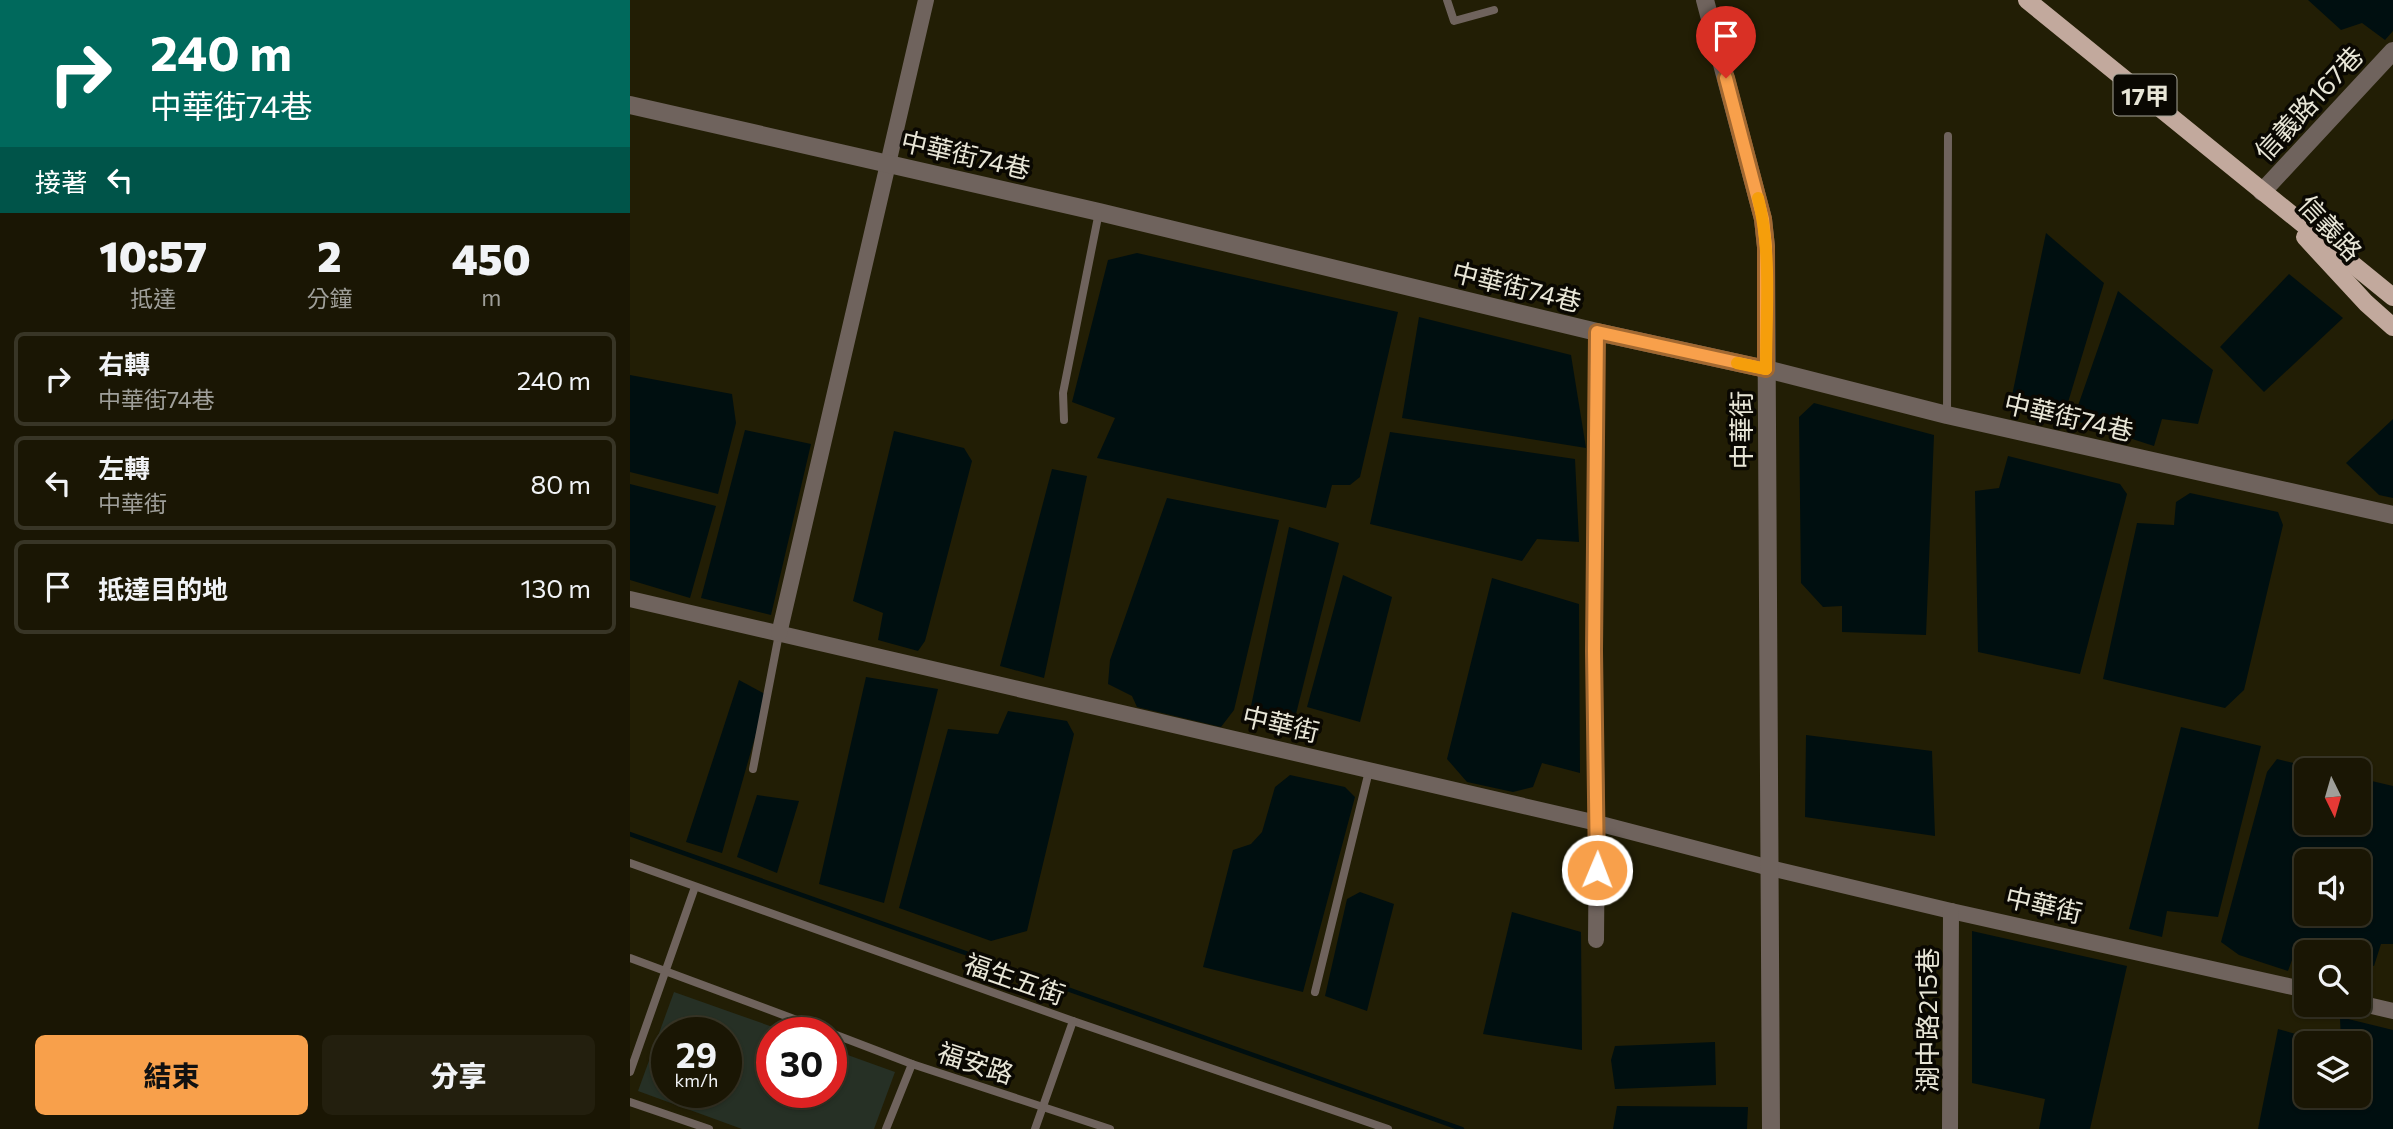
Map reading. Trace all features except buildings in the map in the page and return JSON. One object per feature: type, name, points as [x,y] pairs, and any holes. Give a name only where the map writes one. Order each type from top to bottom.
[{"type":"main road","name":"信義路","points":[[2027,0],[2393,297]]},
{"type":"main road","name":"信義路","points":[[2262,192],[2393,327]]},
{"type":"street","points":[[779,634],[886,163],[926,0]]},
{"type":"street","name":"中華街","points":[[1705,0],[1763,219],[1766,247],[1772,1129]]},
{"type":"street","name":"信義路167巷","points":[[2262,192],[2393,51]]},
{"type":"street","name":"中華街74巷","points":[[630,105],[1099,212],[1597,332],[1766,369],[1947,415],[2393,515]]},
{"type":"street","points":[[1596,940],[1594,651],[1597,332]]},
{"type":"street","name":"中華街","points":[[630,599],[1597,823],[1951,911],[2294,987]]},
{"type":"street","name":"湖中路215巷","points":[[1950,1129],[1951,911]]},
{"type":"street","points":[[2371,1006],[2393,1011]]},
{"type":"lane","points":[[1447,0],[1454,22],[1494,10]]},
{"type":"lane","points":[[1947,415],[1948,136]]},
{"type":"lane","points":[[1064,420],[1063,393],[1099,212]]},
{"type":"lane","points":[[753,769],[779,634]]},
{"type":"lane","points":[[1315,992],[1369,771]]},
{"type":"lane","name":"福生五街","points":[[630,863],[1073,1021],[1388,1129]]},
{"type":"lane","points":[[630,1072],[695,887]]},
{"type":"lane","name":"福安路","points":[[630,958],[788,1017]]},
{"type":"lane","points":[[1035,1129],[1073,1021]]},
{"type":"lane","name":"福安路","points":[[847,1039],[912,1064],[1110,1129]]},
{"type":"lane","points":[[886,1129],[912,1064]]},
{"type":"lane","points":[[630,1102],[709,1129]]},
{"type":"green space","points":[[674,992],[756,1021],[756,1108],[847,1108],[847,1055],[895,1072],[874,1129],[742,1129],[685,1108],[742,1108],[742,1017],[665,1017]]},
{"type":"green space","points":[[651,1055],[651,1096],[638,1091]]},
{"type":"shaded area","points":[[2308,0],[2393,0],[2393,31],[2385,40],[2362,23],[2341,30]]},
{"type":"shaded area","points":[[2046,233],[2104,283],[2063,419],[2010,405]]},
{"type":"shaded area","points":[[1137,253],[1398,312],[1360,477],[1350,485],[1332,485],[1326,508],[1097,458],[1115,418],[1072,402],[1108,260]]},
{"type":"shaded area","points":[[2289,274],[2343,318],[2264,392],[2220,347]]},
{"type":"shaded area","points":[[2118,291],[2213,370],[2198,424],[2162,419],[2154,446],[2073,420]]},
{"type":"shaded area","points":[[1419,317],[1571,355],[1586,448],[1402,418]]},
{"type":"shaded area","points":[[630,375],[732,394],[736,423],[718,494],[630,472]]},
{"type":"shaded area","points":[[1814,403],[1934,435],[1926,635],[1842,632],[1842,606],[1823,607],[1801,583],[1799,417]]},
{"type":"shaded area","points":[[2393,419],[2393,498],[2379,495],[2346,463]]},
{"type":"shaded area","points":[[745,430],[811,444],[771,615],[701,598]]},
{"type":"shaded area","points":[[894,431],[964,448],[972,461],[925,641],[918,651],[878,640],[883,613],[853,601]]},
{"type":"shaded area","points":[[1390,432],[1575,459],[1579,542],[1537,539],[1522,561],[1370,524]]},
{"type":"shaded area","points":[[2008,456],[2120,484],[2127,494],[2080,674],[1978,652],[1975,491],[1999,488]]},
{"type":"shaded area","points":[[1052,469],[1087,476],[1044,678],[1000,666]]},
{"type":"shaded area","points":[[630,484],[716,506],[690,598],[630,580]]},
{"type":"shaded area","points":[[2190,493],[2278,512],[2283,525],[2244,690],[2225,708],[2103,679],[2137,523],[2174,525],[2176,502]]},
{"type":"shaded area","points":[[1167,498],[1279,520],[1234,710],[1221,727],[1137,707],[1132,696],[1108,684],[1110,660]]},
{"type":"shaded area","points":[[1289,527],[1339,543],[1295,718],[1251,706]]},
{"type":"shaded area","points":[[1343,575],[1392,597],[1360,722],[1307,707]]},
{"type":"shaded area","points":[[1492,578],[1579,604],[1580,773],[1542,763],[1533,787],[1513,792],[1467,782],[1447,759]]},
{"type":"shaded area","points":[[866,677],[938,689],[884,903],[819,884]]},
{"type":"shaded area","points":[[739,680],[767,695],[722,853],[686,842]]},
{"type":"shaded area","points":[[1008,711],[1067,721],[1074,734],[1027,931],[991,941],[899,908],[948,729],[998,734]]},
{"type":"shaded area","points":[[2181,727],[2261,746],[2218,917],[2167,911],[2162,937],[2129,929]]},
{"type":"shaded area","points":[[1806,735],[1932,751],[1935,836],[1805,817]]},
{"type":"shaded area","points":[[2277,759],[2294,763],[2294,835],[2371,835],[2371,781],[2393,786],[2393,944],[2381,944],[2374,966],[2371,965],[2371,940],[2294,940],[2294,954],[2288,971],[2239,955],[2221,942],[2267,772]]},
{"type":"shaded area","points":[[1290,775],[1345,787],[1355,797],[1303,992],[1203,967],[1233,850],[1251,844],[1262,832],[1275,787]]},
{"type":"shaded area","points":[[757,795],[799,801],[777,873],[737,857]]},
{"type":"shaded area","points":[[1360,892],[1394,904],[1367,1011],[1325,996],[1347,899]]},
{"type":"shaded area","points":[[1512,912],[1581,932],[1582,1050],[1483,1034]]},
{"type":"shaded area","points":[[1972,931],[2127,966],[2090,1129],[2039,1129],[2045,1099],[1972,1083]]},
{"type":"shaded area","points":[[2340,1017],[2393,1030],[2393,1129],[2258,1129],[2278,1029],[2294,1034],[2294,1108],[2371,1108],[2371,1031],[2341,1031]]},
{"type":"shaded area","points":[[1715,1042],[1716,1085],[1615,1089],[1611,1060],[1615,1046]]},
{"type":"shaded area","points":[[1617,1106],[1748,1107],[1747,1129],[1613,1129]]},
{"type":"waterway","points":[[630,834],[1462,1129]]},
{"type":"slow traffic","points":[[1737,363],[1766,369],[1766,247],[1758,198]]},
{"type":"route","points":[[1597,870],[1594,651],[1597,332],[1766,369],[1766,247],[1763,219],[1726,78]]}]
